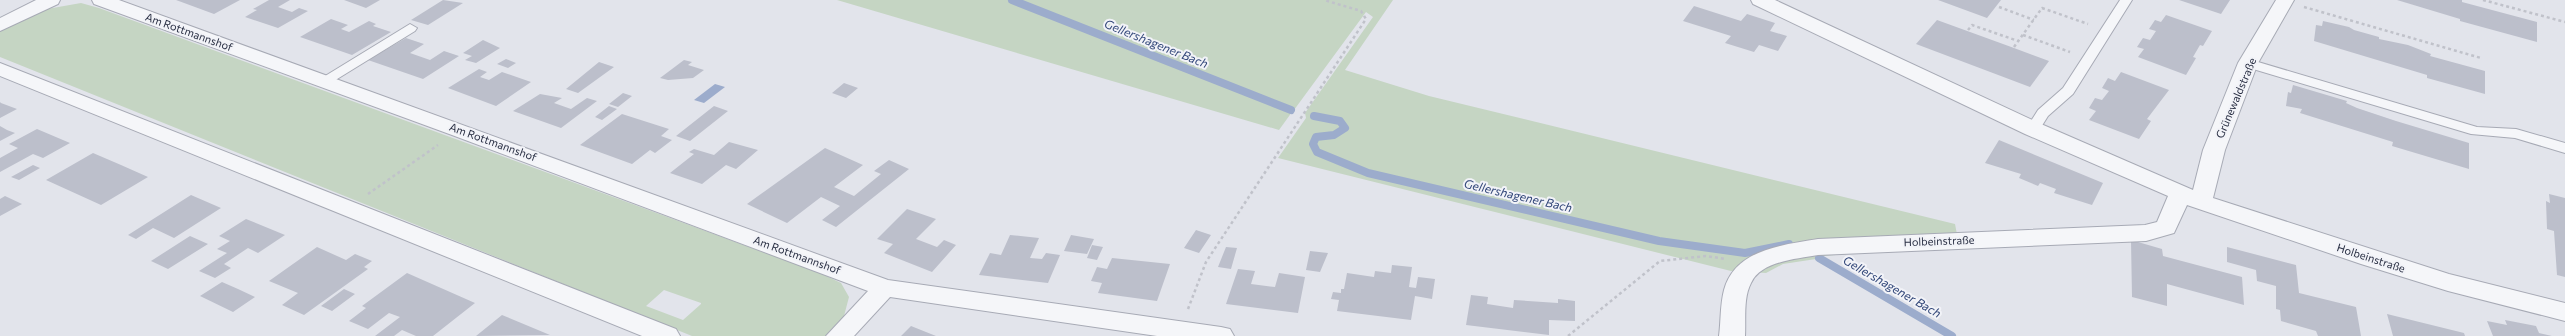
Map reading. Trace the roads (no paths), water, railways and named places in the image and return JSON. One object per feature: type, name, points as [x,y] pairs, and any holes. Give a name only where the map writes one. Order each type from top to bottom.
[{"type":"street","points":[[0,25],[51,0]]},
{"type":"street","name":"Am Rottmannshof","points":[[101,0],[460,130],[885,288],[1221,336]]},
{"type":"street","name":"Holbeinstraße","points":[[1760,0],[2033,129],[2191,197],[2369,258],[2448,282],[2565,312]]},
{"type":"street","name":"Grünewaldstraße","points":[[2191,197],[2214,150],[2248,63],[2285,1]]},
{"type":"street","points":[[0,69],[346,209],[667,336]]},
{"type":"street","name":"Holbeinstraße","points":[[1732,336],[1736,293],[1741,278],[1756,264],[1818,247],[2146,233],[2166,227],[2191,197]]},
{"type":"street","points":[[839,336],[885,288]]},
{"type":"lane","points":[[2033,129],[2043,113],[2068,91],[2126,0]]},
{"type":"lane","points":[[324,81],[410,28]]},
{"type":"lane","points":[[2248,63],[2476,131],[2516,134],[2565,148]]},
{"type":"water","points":[[715,84],[725,87],[704,103],[694,100]]},
{"type":"waterway","name":"Gellershagener Bach","points":[[1012,0],[1291,110]]},
{"type":"waterway","name":"Gellershagener Bach","points":[[1314,116],[1340,121],[1345,128],[1334,135],[1316,137],[1313,144],[1317,152],[1368,173],[1659,241],[1745,253],[1789,244]]},
{"type":"waterway","name":"Gellershagener Bach","points":[[1819,258],[1952,336]]}]
